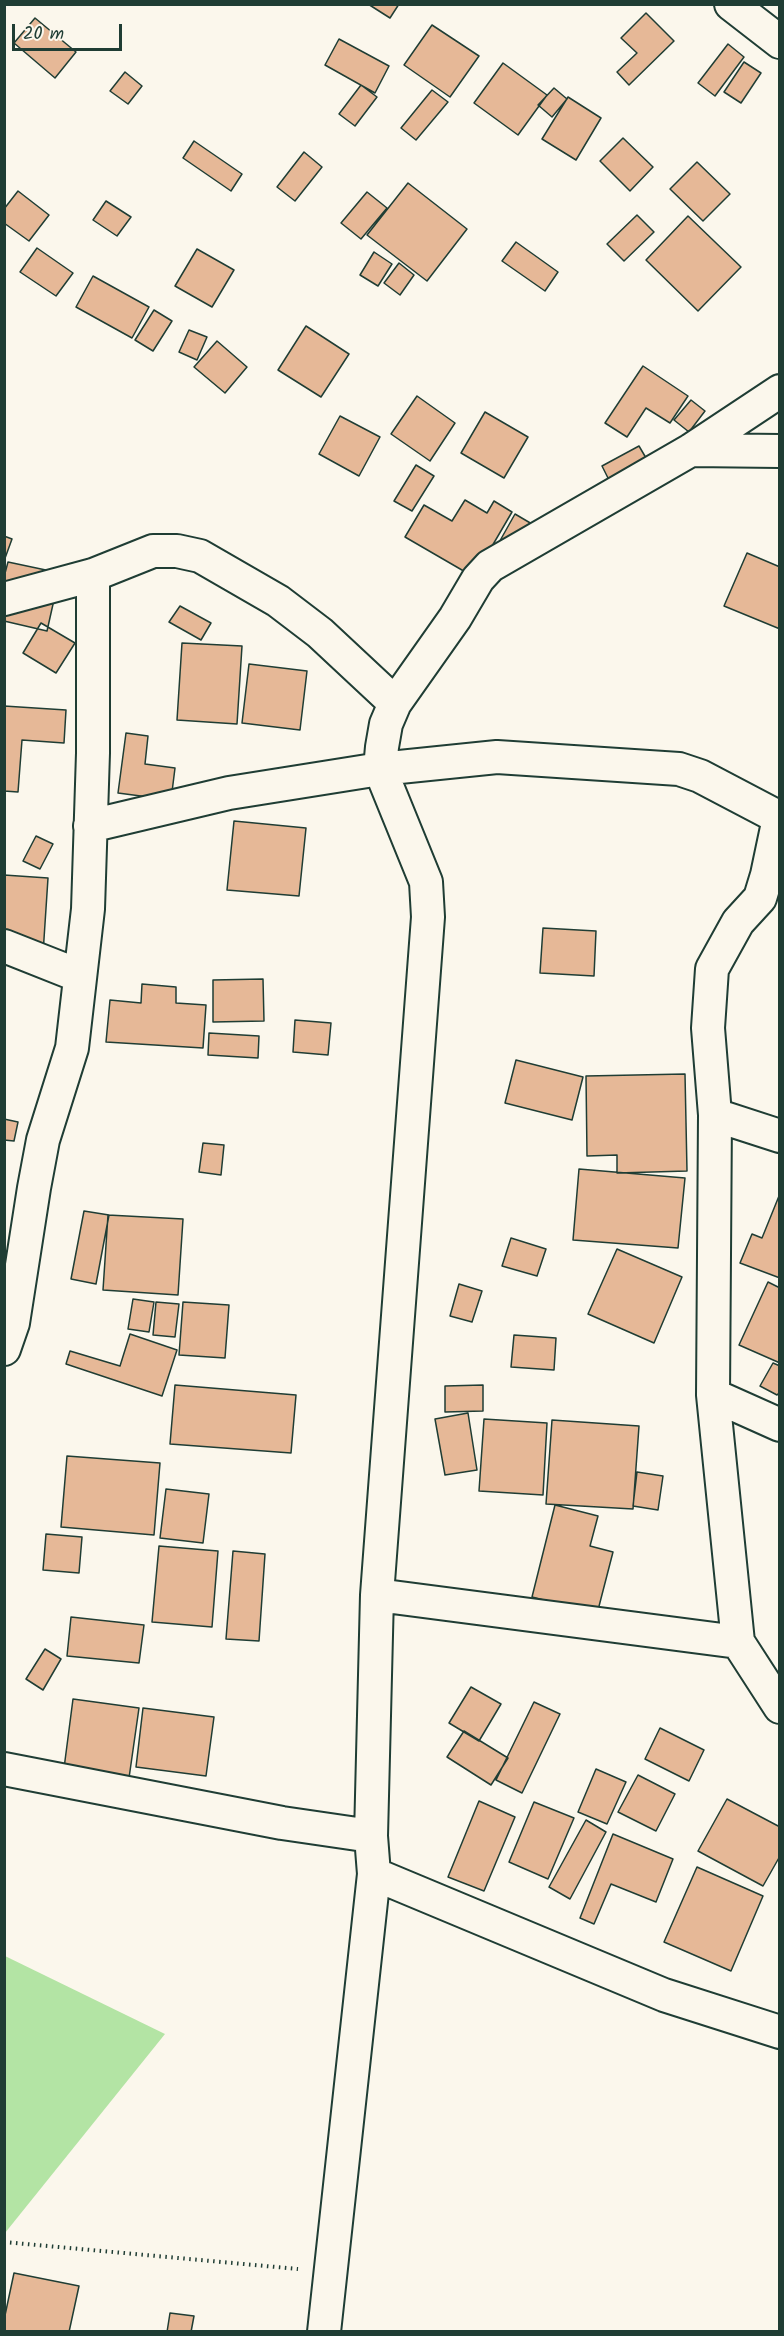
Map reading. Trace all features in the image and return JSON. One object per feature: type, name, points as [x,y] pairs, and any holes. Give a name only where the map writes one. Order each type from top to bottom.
[{"type":"street","points":[[731,4],[780,42]]},
{"type":"street","points":[[324,2331],[374,1874],[371,1836],[377,1595],[429,917],[426,882],[380,769],[386,724],[395,704],[478,579],[490,566],[691,450],[780,390]]},
{"type":"street","points":[[691,450],[780,452]]},
{"type":"street","points":[[4,599],[93,575],[153,551],[177,551],[200,556],[278,601],[320,633],[395,704]]},
{"type":"street","points":[[4,1349],[13,1323],[43,1140],[72,1048],[88,909],[93,575]]},
{"type":"street","points":[[90,826],[229,793],[380,769],[497,757],[679,769],[700,776],[779,818],[760,898],[738,922],[712,969],[708,1028],[715,1115],[713,1395],[738,1642],[780,1707]]},
{"type":"street","points":[[4,946],[80,976]]},
{"type":"street","points":[[715,1115],[780,1136]]},
{"type":"street","points":[[713,1395],[780,1425]]},
{"type":"street","points":[[377,1595],[738,1642]]},
{"type":"street","points":[[4,1769],[282,1822],[371,1836]]},
{"type":"street","points":[[374,1874],[664,1995],[780,2032]]},
{"type":"path","points":[[4,2242],[332,2272]]},
{"type":"green space","points":[[5,1956],[165,2034],[5,2233]]},
{"type":"building","points":[[368,4],[399,4],[390,18]]},
{"type":"building","points":[[646,13],[674,41],[629,85],[617,72],[637,53],[621,38]]},
{"type":"building","points":[[35,18],[76,52],[55,78],[14,43]]},
{"type":"building","points":[[432,25],[479,56],[450,97],[404,65]]},
{"type":"building","points":[[339,39],[389,66],[375,93],[325,65]]},
{"type":"building","points":[[728,44],[744,57],[715,96],[698,83]]},
{"type":"building","points":[[744,62],[761,73],[741,103],[724,92]]},
{"type":"building","points":[[503,63],[547,95],[518,135],[474,103]]},
{"type":"building","points":[[125,72],[142,86],[128,104],[110,91]]},
{"type":"building","points":[[361,85],[377,97],[355,126],[339,114]]},
{"type":"building","points":[[554,88],[567,99],[552,117],[538,105]]},
{"type":"building","points":[[432,90],[448,102],[416,140],[401,128]]},
{"type":"building","points":[[568,97],[601,118],[576,160],[542,139]]},
{"type":"building","points":[[623,138],[653,167],[630,191],[600,161]]},
{"type":"building","points":[[194,141],[242,174],[231,191],[183,158]]},
{"type":"building","points":[[304,152],[322,167],[295,201],[277,187]]},
{"type":"building","points":[[697,162],[730,194],[703,221],[670,189]]},
{"type":"building","points":[[408,183],[467,229],[427,281],[367,235]]},
{"type":"building","points":[[18,191],[49,215],[29,241],[4,223],[4,209]]},
{"type":"building","points":[[367,192],[387,208],[361,239],[341,223]]},
{"type":"building","points":[[106,201],[131,217],[117,236],[93,220]]},
{"type":"building","points":[[637,215],[654,232],[624,261],[607,244]]},
{"type":"building","points":[[688,216],[741,267],[698,311],[646,260]]},
{"type":"building","points":[[516,242],[558,272],[545,291],[502,261]]},
{"type":"building","points":[[37,248],[73,273],[56,296],[20,272]]},
{"type":"building","points":[[197,249],[234,270],[212,307],[175,286]]},
{"type":"building","points":[[374,252],[392,264],[378,286],[360,275]]},
{"type":"building","points":[[399,263],[414,275],[400,295],[384,283]]},
{"type":"building","points":[[93,276],[149,307],[132,338],[76,307]]},
{"type":"building","points":[[154,310],[172,321],[153,351],[135,340]]},
{"type":"building","points":[[306,326],[349,354],[321,397],[278,370]]},
{"type":"building","points":[[189,330],[207,337],[197,360],[179,352]]},
{"type":"building","points":[[217,341],[247,367],[225,393],[194,367]]},
{"type":"building","points":[[643,366],[688,396],[670,423],[646,408],[627,437],[605,423]]},
{"type":"building","points":[[417,396],[455,423],[430,461],[391,434]]},
{"type":"building","points":[[691,400],[705,411],[689,432],[674,420]]},
{"type":"building","points":[[485,412],[528,437],[504,478],[461,453]]},
{"type":"building","points":[[340,416],[380,437],[359,476],[319,454]]},
{"type":"building","points":[[639,446],[649,463],[611,484],[602,466]]},
{"type":"building","points":[[416,465],[434,476],[412,511],[394,501]]},
{"type":"building","points":[[465,500],[487,513],[494,501],[512,512],[474,577],[405,537],[424,505],[452,521]]},
{"type":"building","points":[[515,514],[532,524],[488,562]]},
{"type":"building","points":[[4,536],[12,539],[4,561]]},
{"type":"building","points":[[747,553],[780,567],[780,629],[724,606]]},
{"type":"building","points":[[8,562],[60,573],[47,631],[4,621],[4,577]]},
{"type":"building","points":[[180,606],[211,623],[201,640],[169,622]]},
{"type":"building","points":[[41,623],[75,643],[56,673],[23,653]]},
{"type":"building","points":[[182,643],[242,646],[237,724],[177,720]]},
{"type":"building","points":[[249,664],[307,671],[300,730],[242,723]]},
{"type":"building","points":[[4,706],[66,710],[64,743],[22,740],[18,792],[4,791]]},
{"type":"building","points":[[126,733],[148,736],[145,764],[175,768],[171,800],[118,793]]},
{"type":"building","points":[[234,821],[306,828],[299,896],[227,890]]},
{"type":"building","points":[[36,836],[53,844],[40,869],[23,861]]},
{"type":"building","points":[[4,875],[48,878],[43,954],[4,951]]},
{"type":"building","points":[[543,928],[596,931],[594,976],[540,973]]},
{"type":"building","points":[[263,979],[264,1021],[213,1022],[213,980]]},
{"type":"building","points":[[142,984],[176,987],[176,1003],[206,1005],[203,1048],[106,1042],[110,1000],[141,1003]]},
{"type":"building","points":[[295,1020],[331,1023],[328,1055],[293,1052]]},
{"type":"building","points":[[209,1033],[259,1036],[258,1058],[208,1055]]},
{"type":"building","points":[[516,1060],[583,1077],[572,1120],[505,1103]]},
{"type":"building","points":[[685,1074],[687,1171],[617,1173],[617,1155],[587,1156],[586,1076]]},
{"type":"building","points":[[4,1119],[18,1122],[14,1141],[4,1140]]},
{"type":"building","points":[[203,1143],[224,1145],[221,1175],[199,1172]]},
{"type":"building","points":[[579,1169],[685,1178],[678,1248],[573,1240]]},
{"type":"building","points":[[779,1196],[780,1278],[740,1263],[752,1234],[762,1238]]},
{"type":"building","points":[[84,1211],[109,1215],[96,1284],[71,1279]]},
{"type":"building","points":[[108,1215],[183,1219],[178,1295],[103,1290]]},
{"type":"building","points":[[511,1238],[546,1249],[537,1276],[502,1266]]},
{"type":"building","points":[[617,1249],[682,1277],[654,1343],[588,1314]]},
{"type":"building","points":[[768,1282],[780,1288],[780,1363],[739,1345]]},
{"type":"building","points":[[459,1284],[482,1291],[472,1322],[450,1316]]},
{"type":"building","points":[[133,1299],[154,1302],[149,1332],[128,1329]]},
{"type":"building","points":[[156,1302],[179,1304],[175,1337],[153,1335]]},
{"type":"building","points":[[183,1302],[229,1305],[225,1358],[179,1355]]},
{"type":"building","points":[[130,1334],[177,1350],[162,1396],[66,1364],[70,1351],[120,1366]]},
{"type":"building","points":[[514,1335],[556,1338],[554,1370],[511,1367]]},
{"type":"building","points":[[773,1363],[780,1366],[780,1392],[777,1395],[760,1386]]},
{"type":"building","points":[[175,1385],[296,1395],[291,1453],[170,1444]]},
{"type":"building","points":[[483,1385],[483,1411],[445,1412],[445,1386]]},
{"type":"building","points":[[468,1413],[477,1470],[445,1475],[435,1419]]},
{"type":"building","points":[[484,1419],[547,1423],[543,1495],[479,1491]]},
{"type":"building","points":[[552,1420],[639,1426],[633,1509],[546,1504]]},
{"type":"building","points":[[67,1456],[160,1463],[154,1535],[61,1527]]},
{"type":"building","points":[[637,1472],[663,1476],[658,1510],[633,1506]]},
{"type":"building","points":[[166,1489],[209,1494],[203,1543],[160,1538]]},
{"type":"building","points":[[555,1505],[598,1516],[590,1546],[613,1552],[597,1614],[532,1597]]},
{"type":"building","points":[[46,1534],[82,1537],[79,1573],[43,1570]]},
{"type":"building","points":[[159,1546],[218,1551],[212,1627],[152,1622]]},
{"type":"building","points":[[233,1551],[265,1554],[259,1641],[226,1639]]},
{"type":"building","points":[[71,1617],[144,1625],[139,1663],[67,1656]]},
{"type":"building","points":[[45,1649],[61,1659],[43,1690],[26,1679]]},
{"type":"building","points":[[471,1687],[501,1704],[479,1741],[449,1723]]},
{"type":"building","points":[[73,1699],[139,1708],[128,1785],[63,1776]]},
{"type":"building","points":[[534,1702],[560,1714],[522,1793],[496,1780]]},
{"type":"building","points":[[143,1708],[214,1717],[206,1776],[136,1767]]},
{"type":"building","points":[[660,1728],[704,1750],[689,1781],[645,1759]]},
{"type":"building","points":[[464,1731],[508,1758],[491,1785],[447,1757]]},
{"type":"building","points":[[596,1769],[626,1782],[607,1824],[578,1812]]},
{"type":"building","points":[[638,1775],[675,1794],[656,1831],[618,1812]]},
{"type":"building","points":[[727,1799],[780,1827],[780,1856],[763,1886],[698,1851]]},
{"type":"building","points":[[479,1801],[515,1817],[484,1891],[448,1877]]},
{"type":"building","points":[[534,1802],[574,1818],[548,1879],[509,1862]]},
{"type":"building","points":[[586,1820],[606,1832],[570,1899],[549,1887]]},
{"type":"building","points":[[613,1834],[673,1859],[656,1902],[611,1884],[594,1924],[580,1918]]},
{"type":"building","points":[[697,1867],[763,1896],[731,1971],[664,1942]]},
{"type":"building","points":[[14,2273],[79,2286],[69,2332],[4,2332],[4,2320]]},
{"type":"building","points":[[170,2313],[194,2316],[191,2332],[167,2332]]}]
